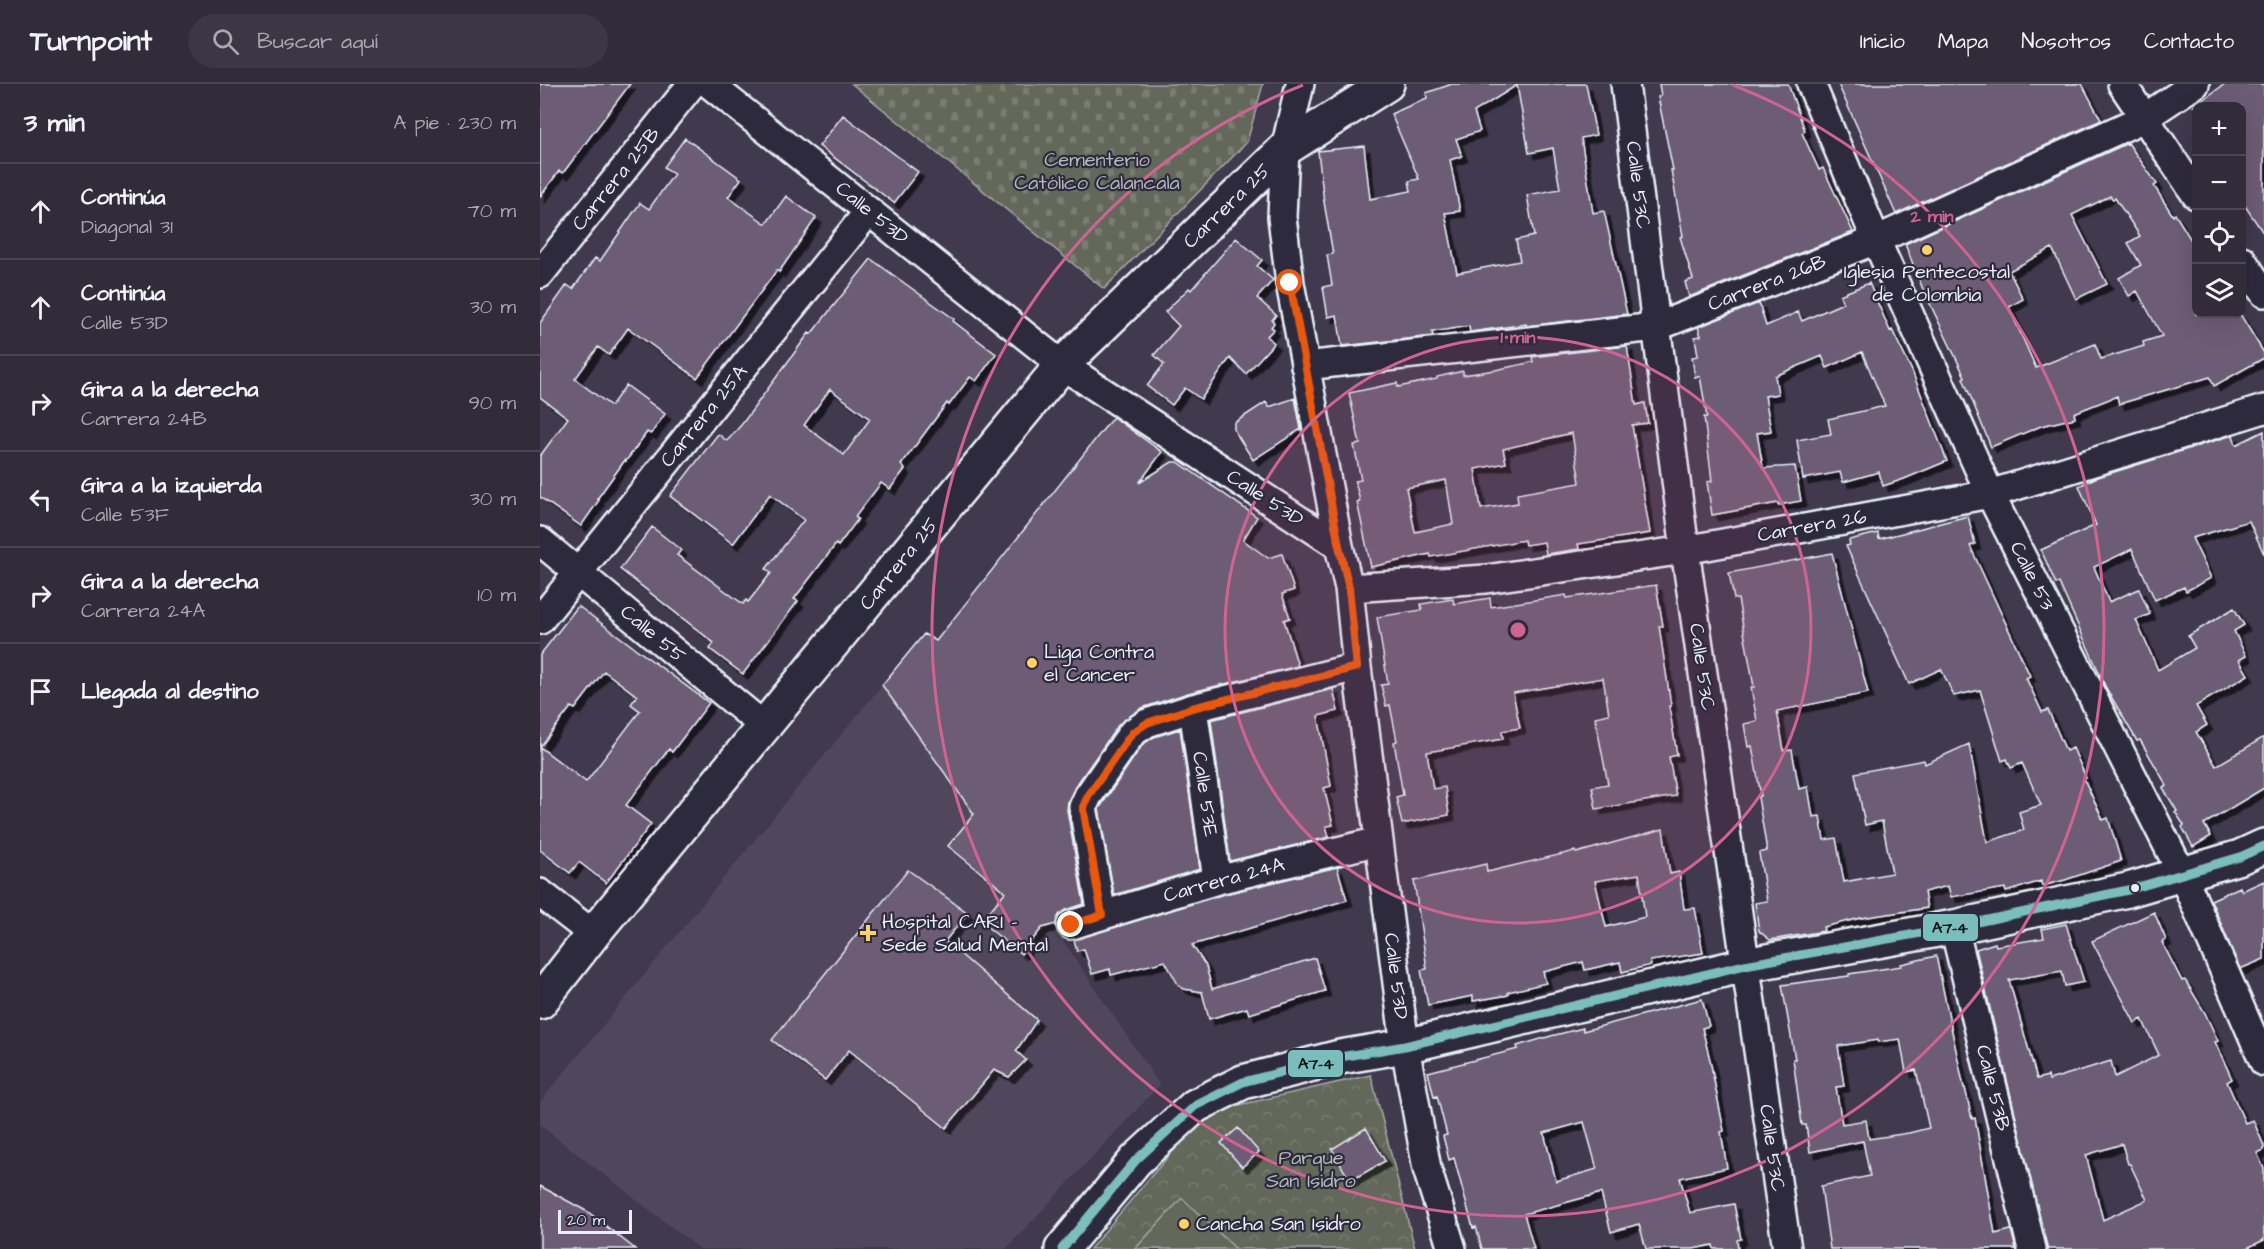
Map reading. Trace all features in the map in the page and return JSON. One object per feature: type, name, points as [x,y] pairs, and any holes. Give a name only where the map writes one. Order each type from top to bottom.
[{"type":"street","name":"Carrera 25B","points":[[540,274],[692,84]]},
{"type":"street","name":"Calle 53D","points":[[709,84],[1062,365],[1339,546],[1349,588],[1405,1046],[1426,1169],[1452,1249]]},
{"type":"street","points":[[1300,84],[1285,149],[1282,217],[1290,283],[1339,546]]},
{"type":"street","name":"Carrera 25","points":[[540,1002],[1062,365],[1285,149],[1387,84]]},
{"type":"street","name":"Calle 53C","points":[[1625,84],[1685,550],[1787,1249]]},
{"type":"street","name":"Calle 53","points":[[1811,84],[1876,240],[1990,494],[2182,874],[2264,1062]]},
{"type":"street","points":[[2122,84],[2192,189]]},
{"type":"street","name":"Carrera 26B","points":[[1305,366],[1656,327],[1876,240],[2144,118],[2195,84]]},
{"type":"street","name":"Carrera 25A","points":[[540,620],[869,211]]},
{"type":"street","points":[[2244,264],[2264,293]]},
{"type":"street","name":"Carrera 26","points":[[1349,588],[1486,579],[1685,550],[1990,494],[2264,409]]},
{"type":"street","name":"Calle 55","points":[[540,541],[765,727]]},
{"type":"street","points":[[1102,915],[1083,807],[1088,796],[1132,733],[1147,723],[1192,708],[1357,667]]},
{"type":"street","name":"Calle 53E","points":[[1192,708],[1217,880]]},
{"type":"street","name":"Carrera 24A","points":[[1071,925],[1217,880],[1379,841]]},
{"type":"street","points":[[1062,1249],[1136,1160],[1195,1106],[1243,1082],[1340,1057],[1405,1046],[1745,965],[1954,927],[2128,890],[2240,857],[2264,846]]},
{"type":"street","points":[[540,893],[594,934]]},
{"type":"street","name":"Calle 53B","points":[[1954,927],[2032,1249]]},
{"type":"shaded area","name":"Hospital CARI - Sede Salud Mental","points":[[882,685],[1025,884],[1160,1085],[1006,1249],[700,1249],[540,1125],[540,1102]]},
{"type":"green space","name":"Cementerio Católico Calancala","points":[[852,84],[1263,84],[1247,142],[1104,289]]},
{"type":"green space","name":"Parque San Isidro","points":[[1371,1075],[1415,1249],[1090,1249],[1182,1141],[1211,1115],[1239,1105]]},
{"type":"green space","name":"Cancha San Isidro","points":[[1182,1198],[1236,1249],[1135,1249]]},
{"type":"building","points":[[540,84],[630,84],[563,173],[559,171],[540,197]]},
{"type":"building","points":[[1452,84],[1586,84],[1596,135],[1581,138],[1593,213],[1604,211],[1627,314],[1470,332],[1469,326],[1432,332],[1433,336],[1342,346],[1337,315],[1328,317],[1323,287],[1332,285],[1327,255],[1333,254],[1318,151],[1364,146],[1370,199],[1411,191],[1409,181],[1419,179],[1391,114],[1427,98],[1426,93]],"holes":[[[1517,85],[1529,153],[1553,148],[1560,189],[1527,195],[1534,236],[1516,240],[1520,261],[1457,273],[1445,213],[1460,211],[1450,160],[1462,156],[1456,139],[1480,131],[1474,112]]]},
{"type":"building","points":[[1659,84],[1788,84],[1805,131],[1802,133],[1819,170],[1823,168],[1853,232],[1689,297],[1685,282],[1693,279],[1680,237],[1683,236],[1671,170],[1673,170],[1658,97],[1661,96]]},
{"type":"building","points":[[1838,84],[2082,84],[2101,120],[1896,214]]},
{"type":"building","points":[[2225,84],[2264,84],[2264,234],[2246,207],[2246,102],[2200,102]]},
{"type":"building","points":[[843,115],[918,172],[894,203],[819,146]]},
{"type":"building","points":[[685,138],[741,179],[728,197],[766,224],[786,196],[816,218],[779,272],[777,270],[697,378],[628,328],[609,355],[598,347],[575,379],[611,406],[626,385],[665,414],[651,434],[647,432],[625,460],[581,526],[540,497],[540,456],[568,418],[540,397],[540,323],[567,285],[573,289],[595,258],[600,261],[640,203],[649,209],[674,174],[664,167]]},
{"type":"building","points":[[2128,143],[2157,184],[2154,186],[2173,216],[2175,214],[2192,242],[2192,318],[2242,318],[2264,353],[2264,358],[2214,386],[2210,377],[2119,404],[2117,396],[2074,413],[2075,418],[2041,426],[1991,447],[1963,378],[1965,377],[1922,287],[1905,244]],"holes":[[[2110,196],[2115,198],[2140,236],[2128,243],[2141,265],[2119,278],[2129,296],[2137,291],[2162,336],[2143,342],[2144,346],[2101,359],[2095,344],[2036,368],[2009,307],[2023,299],[2009,271],[2052,248],[2076,299],[2107,284],[2072,215]]]},
{"type":"building","points":[[1236,238],[1262,260],[1257,266],[1273,280],[1257,298],[1276,315],[1271,327],[1274,329],[1267,336],[1274,343],[1246,374],[1230,358],[1201,399],[1185,388],[1172,405],[1147,386],[1164,364],[1154,355],[1179,326],[1165,312],[1189,288],[1191,290]]},
{"type":"building","points":[[871,259],[954,319],[953,321],[996,354],[976,381],[970,377],[949,405],[947,403],[901,465],[905,469],[890,489],[881,483],[855,517],[858,519],[838,546],[836,544],[794,599],[798,601],[743,674],[710,649],[714,643],[620,569],[652,527],[681,550],[677,555],[743,604],[746,600],[748,602],[771,573],[766,569],[804,520],[770,494],[733,544],[670,496],[718,434],[727,441],[742,424],[809,333],[811,334]],"holes":[[[830,389],[870,419],[844,455],[804,425]]]},
{"type":"building","points":[[1869,283],[1890,331],[1892,330],[1912,371],[1947,461],[1883,486],[1879,472],[1843,482],[1840,472],[1803,479],[1797,440],[1831,434],[1828,419],[1885,406],[1862,352],[1827,368],[1822,356],[1775,376],[1778,394],[1765,396],[1771,431],[1757,433],[1763,468],[1795,466],[1801,501],[1712,515],[1707,482],[1712,481],[1704,417],[1707,417],[1700,376],[1695,377],[1692,357],[1698,356],[1695,337],[1701,336],[1698,327],[1759,303],[1766,326],[1798,312],[1802,321],[1843,303],[1840,295]]},
{"type":"building","points":[[1627,346],[1636,405],[1645,403],[1648,423],[1632,425],[1650,533],[1578,544],[1579,549],[1546,554],[1544,542],[1525,545],[1524,540],[1431,557],[1430,554],[1371,567],[1357,502],[1360,501],[1355,481],[1361,480],[1354,445],[1360,444],[1349,393],[1397,383],[1398,387],[1463,371],[1463,375],[1495,370],[1533,362],[1532,357]],"holes":[[[1572,433],[1580,483],[1517,494],[1518,503],[1481,509],[1475,469],[1506,463],[1503,449]],[[1446,480],[1453,524],[1415,532],[1406,488]]]},
{"type":"building","points":[[1295,398],[1301,429],[1253,460],[1234,430],[1234,423],[1266,402],[1269,407]]},
{"type":"building","name":"Liga Contra el Cancer","points":[[1113,417],[1162,452],[1139,483],[1172,462],[1178,462],[1257,517],[1243,540],[1268,558],[1282,554],[1294,590],[1282,594],[1290,618],[1284,620],[1298,666],[1188,693],[1142,708],[1119,724],[1075,787],[1068,801],[1067,810],[1084,904],[1066,910],[1059,915],[1056,924],[1042,928],[1021,954],[981,922],[1005,892],[948,846],[974,814],[882,685],[924,634],[936,641]]},
{"type":"building","points":[[2264,431],[2264,554],[2249,521],[2192,538],[2211,578],[2186,591],[2184,587],[2155,600],[2132,549],[2094,567],[2109,602],[2139,589],[2150,614],[2136,620],[2158,670],[2195,648],[2188,636],[2234,608],[2244,625],[2234,631],[2246,656],[2239,660],[2248,675],[2196,706],[2207,725],[2196,732],[2216,766],[2264,737],[2264,788],[2204,824],[2211,836],[2193,847],[2182,827],[2184,825],[2175,812],[2177,811],[2163,788],[2167,786],[2106,688],[2059,583],[2056,584],[2041,550],[2096,525],[2079,486],[2095,478],[2233,435],[2236,445]]},
{"type":"building","points":[[1968,516],[1975,544],[1970,546],[2030,676],[2026,678],[2042,712],[2048,710],[2066,751],[2073,748],[2103,820],[2108,818],[2121,861],[2065,880],[2042,886],[2041,881],[2006,892],[2005,888],[1951,897],[1948,886],[1924,892],[1927,908],[1861,918],[1823,927],[1824,931],[1770,940],[1759,931],[1755,903],[1767,901],[1759,853],[1767,851],[1758,797],[1761,796],[1752,746],[1748,747],[1744,724],[1757,721],[1751,687],[1754,687],[1738,599],[1734,599],[1729,573],[1832,553],[1868,693],[1777,711],[1784,751],[1792,750],[1799,789],[1808,787],[1813,817],[1820,816],[1824,840],[1836,838],[1844,882],[1892,873],[1882,821],[1865,825],[1855,773],[1924,760],[1925,764],[1969,744],[1987,842],[2024,830],[2019,812],[2041,805],[2022,763],[2011,768],[2007,759],[2002,761],[1980,690],[1954,696],[1941,669],[1909,684],[1846,546],[1850,545],[1849,540],[1878,533],[1879,539]]},
{"type":"building","points":[[1656,585],[1663,626],[1659,626],[1677,755],[1669,757],[1676,796],[1596,809],[1592,787],[1608,784],[1595,717],[1609,714],[1603,678],[1513,693],[1520,728],[1502,731],[1503,739],[1427,752],[1433,789],[1445,787],[1449,815],[1402,824],[1396,797],[1403,795],[1394,742],[1397,741],[1390,705],[1386,706],[1381,685],[1388,684],[1377,617],[1422,610],[1421,604],[1453,599],[1454,604],[1490,598],[1491,607],[1566,595],[1567,598]]},
{"type":"building","points":[[578,606],[709,703],[672,752],[669,749],[626,805],[651,824],[606,883],[579,862],[570,873],[540,850],[540,747],[540,655]],"holes":[[[604,671],[637,696],[631,704],[640,711],[586,782],[540,747],[571,707],[575,709]]]},
{"type":"building","points":[[1333,689],[1338,711],[1318,716],[1331,786],[1324,788],[1333,825],[1326,826],[1329,837],[1230,861],[1211,720]]},
{"type":"building","points":[[1180,729],[1200,869],[1114,895],[1099,809],[1143,744],[1154,737]]},
{"type":"building","points":[[1663,829],[1670,874],[1679,872],[1684,909],[1695,908],[1703,953],[1650,961],[1651,965],[1622,972],[1620,962],[1585,970],[1583,962],[1543,972],[1546,983],[1508,992],[1508,995],[1473,1001],[1473,996],[1428,1005],[1421,970],[1427,969],[1414,881],[1486,864],[1487,872],[1575,851],[1576,853]],"holes":[[[1639,874],[1645,917],[1606,927],[1595,881]]]},
{"type":"building","points":[[1337,867],[1347,900],[1192,945],[1206,966],[1212,989],[1315,958],[1325,991],[1249,1014],[1247,1008],[1209,1019],[1202,992],[1179,986],[1165,961],[1111,975],[1110,969],[1092,974],[1084,949],[1077,951],[1074,940],[1221,895]]},
{"type":"building","points":[[908,870],[968,913],[945,941],[1037,1020],[1016,1051],[1026,1060],[1009,1077],[994,1070],[946,1128],[849,1050],[825,1080],[772,1040]]},
{"type":"building","points":[[2264,881],[2264,959],[2240,969],[2211,900],[2240,887],[2242,891]]},
{"type":"building","points":[[2154,912],[2166,940],[2162,942],[2182,981],[2185,980],[2205,1013],[2218,1041],[2215,1042],[2232,1079],[2227,1082],[2245,1123],[2253,1120],[2264,1146],[2264,1150],[2257,1153],[2264,1169],[2264,1240],[2245,1249],[2047,1249],[1976,949],[1995,943],[1996,946],[2044,938],[2042,929],[2066,924],[2084,982],[2065,986],[2062,971],[2009,980],[2037,1079],[2048,1076],[2049,1080],[2111,1061],[2115,1077],[2159,1055],[2142,1019],[2135,1023],[2092,941]],"holes":[[[2122,1144],[2128,1164],[2147,1200],[2103,1220],[2086,1155]]]},
{"type":"building","points":[[1936,956],[1964,1088],[1972,1119],[1975,1118],[1995,1234],[2011,1230],[2016,1249],[1830,1249],[1821,1186],[1870,1176],[1863,1141],[1810,1152],[1806,1125],[1802,1125],[1793,1059],[1795,1059],[1782,985],[1849,976],[1849,974],[1902,966],[1901,964]],"holes":[[[1900,1039],[1906,1072],[1916,1070],[1929,1128],[1869,1139],[1866,1120],[1842,1124],[1836,1087],[1844,1086],[1838,1046]]]},
{"type":"building","points":[[1702,999],[1709,1026],[1702,1028],[1724,1131],[1721,1132],[1727,1168],[1680,1178],[1690,1213],[1734,1204],[1741,1239],[1737,1240],[1738,1249],[1714,1249],[1713,1245],[1693,1249],[1646,1249],[1639,1224],[1611,1232],[1601,1193],[1524,1214],[1534,1249],[1482,1249],[1476,1227],[1473,1228],[1454,1158],[1449,1160],[1443,1136],[1447,1135],[1428,1072],[1518,1049],[1517,1046],[1551,1036],[1583,1028],[1583,1031]],"holes":[[[1584,1122],[1597,1169],[1556,1181],[1544,1133]]]},
{"type":"building","points":[[1238,1128],[1259,1152],[1242,1167],[1221,1143]]},
{"type":"building","points":[[1366,1128],[1385,1161],[1350,1181],[1332,1149]]},
{"type":"building","points":[[540,1186],[588,1212],[635,1249],[540,1249]]},
{"type":"transit line","name":"A7-4","points":[[1062,1249],[1136,1160],[1195,1106],[1243,1082],[1340,1057],[1405,1046],[1745,965],[1954,927],[2128,890],[2240,857],[2264,846]]},
{"type":"place","name":"Iglesia Pentecostal de Colombia","points":[[1927,250]]},
{"type":"place","name":"Liga Contra el Cancer","points":[[1032,663]]},
{"type":"place","name":"Hospital CARI - Sede Salud Mental","points":[[868,933]]},
{"type":"place","name":"Cancha San Isidro","points":[[1184,1224]]},
{"type":"route","points":[[1071,925],[1102,915],[1083,807],[1088,796],[1132,733],[1147,723],[1192,708],[1357,667],[1349,588],[1339,546],[1290,283]]}]
